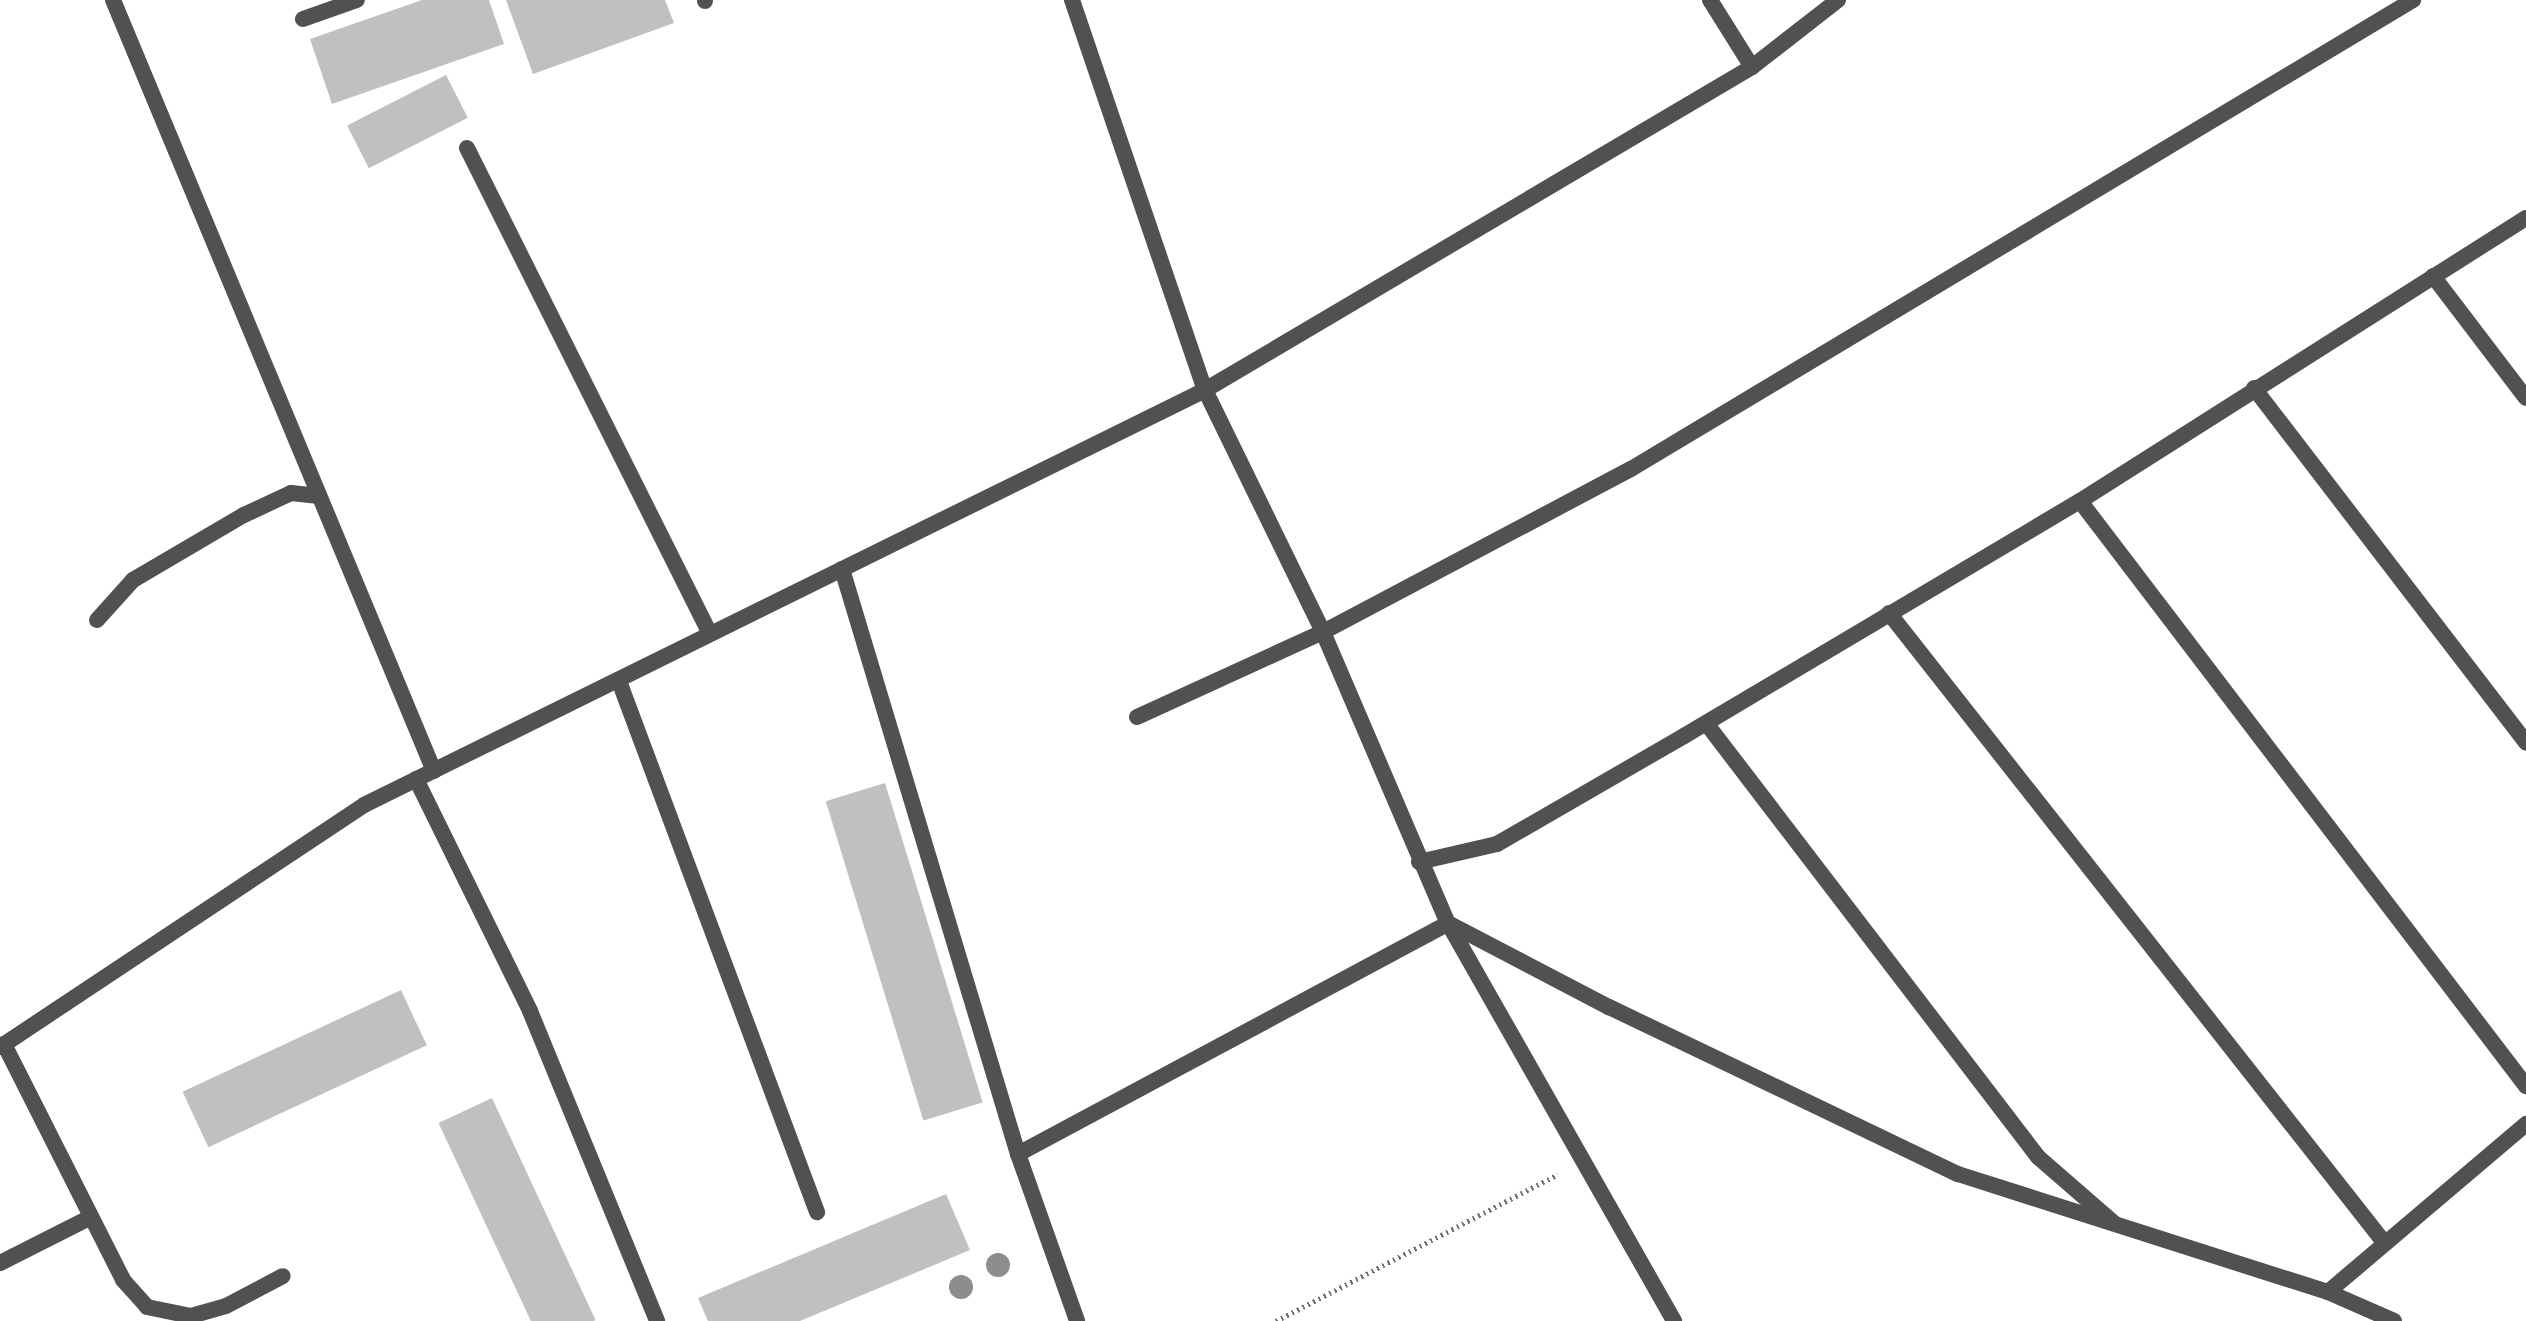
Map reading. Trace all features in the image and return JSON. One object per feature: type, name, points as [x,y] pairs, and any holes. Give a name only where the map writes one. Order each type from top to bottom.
[{"type":"street","points":[[113,0],[434,771]]},
{"type":"street","points":[[303,19],[357,0]]},
{"type":"street","points":[[1072,0],[1205,390],[1323,632],[1419,862],[1448,923],[1674,1321]]},
{"type":"street","points":[[1710,0],[1752,67]]},
{"type":"street","points":[[283,1276],[226,1306],[191,1316],[147,1307],[123,1280],[2,1045],[364,805],[1205,390],[1752,67],[1838,0]]},
{"type":"street","points":[[1137,717],[1323,632],[1658,453],[2413,0]]},
{"type":"street","points":[[467,148],[710,634]]},
{"type":"street","points":[[1419,862],[1497,844],[1706,723],[2080,501],[2526,218]]},
{"type":"street","points":[[2433,276],[2526,398]]},
{"type":"street","points":[[2254,388],[2526,743]]},
{"type":"street","points":[[97,620],[133,580],[244,515],[291,493],[319,496]]},
{"type":"street","points":[[2080,501],[2526,1086]]},
{"type":"street","points":[[842,569],[1018,1154],[1077,1321]]},
{"type":"street","points":[[1889,613],[2383,1241]]},
{"type":"street","points":[[619,681],[817,1212]]},
{"type":"street","points":[[1706,723],[2038,1157],[2114,1223]]},
{"type":"street","points":[[416,779],[530,1011],[657,1321]]},
{"type":"street","points":[[1018,1154],[1448,923]]},
{"type":"street","points":[[1448,923],[1609,1007],[1958,1174],[2328,1292],[2364,1314],[2394,1321]]},
{"type":"street","points":[[2328,1292],[2383,1241],[2526,1124]]},
{"type":"street","points":[[0,1263],[91,1217]]},
{"type":"path","points":[[1276,1321],[1584,1161]]},
{"type":"building","points":[[422,0],[489,0],[504,44],[332,104],[310,39]]},
{"type":"building","points":[[506,0],[665,0],[674,23],[533,74]]},
{"type":"building","points":[[446,75],[468,118],[369,168],[347,125]]},
{"type":"building","points":[[885,783],[983,1102],[923,1121],[826,801]]},
{"type":"building","points":[[401,990],[427,1045],[208,1147],[183,1092]]},
{"type":"building","points":[[492,1098],[596,1320],[531,1321],[439,1123]]},
{"type":"building","points":[[946,1194],[970,1250],[800,1321],[708,1321],[698,1298]]}]
